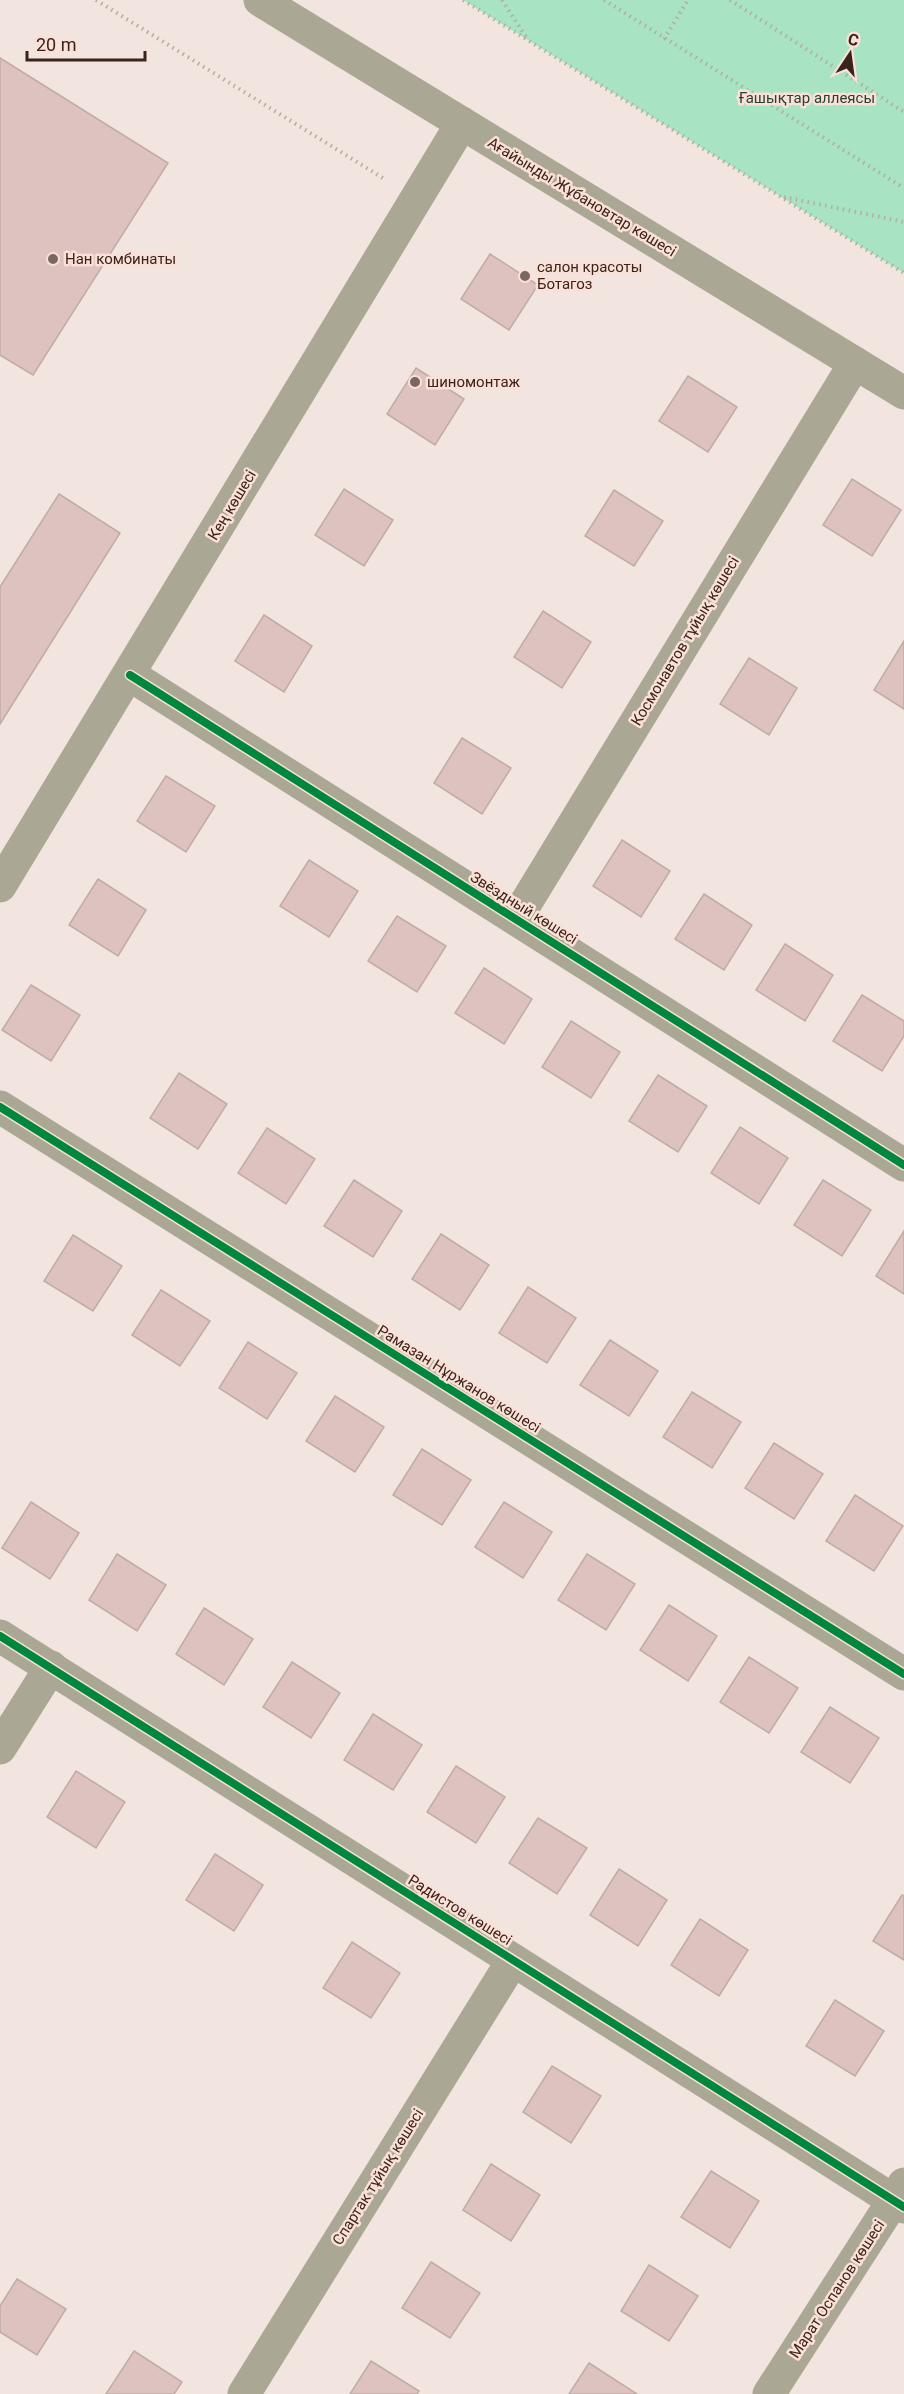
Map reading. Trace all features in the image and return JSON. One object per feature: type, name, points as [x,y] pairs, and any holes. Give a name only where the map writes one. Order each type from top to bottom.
[{"type":"street","name":"Ағайынды Жұбановтар көшесі","points":[[260,0],[904,393]]},
{"type":"street","name":"Кең көшесі","points":[[0,886],[130,675],[462,123]]},
{"type":"street","name":"Космонавтов тұйық көшесі","points":[[516,919],[855,363]]},
{"type":"street","name":"Звёздный көшесі","points":[[130,675],[904,1165]]},
{"type":"street","name":"Рамазан Нұржанов көшесі","points":[[0,1107],[904,1674]]},
{"type":"street","name":"Радистов көшесі","points":[[0,1636],[513,1960],[901,2197]]},
{"type":"street","points":[[0,1748],[51,1667]]},
{"type":"street","name":"Спартак тұйық көшесі","points":[[243,2394],[513,1960]]},
{"type":"street","name":"Марат Оспанов көшесі","points":[[769,2394],[901,2197]]},
{"type":"path","points":[[96,0],[417,198]]},
{"type":"path","points":[[463,0],[904,273]]},
{"type":"path","points":[[502,0],[529,40]]},
{"type":"path","points":[[604,0],[904,188]]},
{"type":"path","points":[[664,39],[688,0]]},
{"type":"path","points":[[730,0],[904,112]]},
{"type":"path","points":[[780,196],[904,222]]},
{"type":"green space","name":"Ғашықтар аллеясы","points":[[463,0],[904,0],[904,273]]},
{"type":"building","name":"Нан комбинаты","points":[[0,58],[168,163],[33,375],[0,355]]},
{"type":"building","points":[[490,254],[538,285],[509,330],[461,299]]},
{"type":"building","points":[[416,368],[464,399],[435,445],[387,414]]},
{"type":"building","points":[[688,376],[737,407],[708,452],[659,421]]},
{"type":"building","points":[[852,479],[901,510],[872,556],[823,525]]},
{"type":"building","points":[[344,489],[393,520],[364,566],[315,535]]},
{"type":"building","points":[[614,490],[663,521],[634,566],[585,536]]},
{"type":"building","points":[[59,494],[120,533],[0,724],[0,587]]},
{"type":"building","points":[[543,611],[591,642],[562,688],[514,657]]},
{"type":"building","points":[[264,615],[312,646],[284,692],[235,661]]},
{"type":"building","points":[[904,641],[904,709],[874,690]]},
{"type":"building","points":[[749,658],[797,688],[769,735],[720,704]]},
{"type":"building","points":[[462,738],[511,768],[482,814],[434,783]]},
{"type":"building","points":[[166,776],[215,806],[186,852],[137,821]]},
{"type":"building","points":[[622,840],[670,871],[641,917],[593,886]]},
{"type":"building","points":[[309,860],[358,891],[329,937],[280,906]]},
{"type":"building","points":[[98,879],[146,910],[118,956],[69,925]]},
{"type":"building","points":[[704,894],[752,925],[724,970],[675,939]]},
{"type":"building","points":[[397,916],[446,946],[417,992],[368,961]]},
{"type":"building","points":[[785,944],[833,975],[805,1021],[756,990]]},
{"type":"building","points":[[484,968],[532,999],[504,1044],[455,1013]]},
{"type":"building","points":[[31,985],[80,1015],[51,1061],[2,1030]]},
{"type":"building","points":[[862,995],[904,1021],[904,1036],[882,1071],[833,1041]]},
{"type":"building","points":[[571,1021],[620,1052],[591,1098],[542,1067]]},
{"type":"building","points":[[179,1073],[227,1104],[198,1149],[150,1118]]},
{"type":"building","points":[[658,1075],[707,1106],[678,1152],[629,1121]]},
{"type":"building","points":[[740,1127],[788,1158],[759,1204],[711,1173]]},
{"type":"building","points":[[267,1128],[315,1159],[286,1204],[238,1173]]},
{"type":"building","points":[[354,1180],[402,1211],[373,1257],[324,1226]]},
{"type":"building","points":[[823,1180],[871,1210],[842,1256],[794,1225]]},
{"type":"building","points":[[904,1231],[904,1294],[876,1276]]},
{"type":"building","points":[[441,1234],[489,1265],[460,1310],[412,1279]]},
{"type":"building","points":[[73,1235],[122,1266],[93,1311],[44,1281]]},
{"type":"building","points":[[528,1287],[576,1318],[547,1363],[499,1333]]},
{"type":"building","points":[[161,1290],[210,1321],[180,1366],[132,1335]]},
{"type":"building","points":[[610,1340],[658,1371],[629,1416],[580,1385]]},
{"type":"building","points":[[248,1342],[297,1373],[267,1419],[219,1388]]},
{"type":"building","points":[[692,1392],[741,1422],[712,1468],[663,1437]]},
{"type":"building","points":[[335,1396],[384,1427],[355,1472],[306,1441]]},
{"type":"building","points":[[774,1443],[823,1474],[794,1519],[745,1488]]},
{"type":"building","points":[[422,1449],[471,1480],[442,1525],[393,1495]]},
{"type":"building","points":[[855,1495],[903,1526],[874,1571],[826,1541]]},
{"type":"building","points":[[31,1502],[79,1533],[50,1579],[2,1548]]},
{"type":"building","points":[[504,1502],[552,1532],[523,1578],[475,1547]]},
{"type":"building","points":[[117,1554],[166,1585],[137,1631],[89,1600]]},
{"type":"building","points":[[587,1554],[635,1584],[606,1630],[558,1600]]},
{"type":"building","points":[[669,1605],[717,1636],[688,1681],[640,1650]]},
{"type":"building","points":[[204,1608],[253,1639],[224,1685],[176,1654]]},
{"type":"building","points":[[749,1657],[798,1688],[769,1733],[720,1702]]},
{"type":"building","points":[[292,1662],[340,1693],[311,1738],[263,1707]]},
{"type":"building","points":[[830,1707],[879,1738],[850,1783],[801,1752]]},
{"type":"building","points":[[373,1714],[422,1745],[393,1790],[344,1760]]},
{"type":"building","points":[[456,1766],[505,1797],[476,1843],[427,1812]]},
{"type":"building","points":[[76,1771],[125,1802],[96,1848],[47,1817]]},
{"type":"building","points":[[538,1818],[587,1848],[557,1894],[509,1863]]},
{"type":"building","points":[[215,1854],[263,1885],[234,1931],[186,1900]]},
{"type":"building","points":[[619,1869],[667,1900],[638,1946],[590,1915]]},
{"type":"building","points":[[902,1895],[904,1896],[904,1960],[873,1941]]},
{"type":"building","points":[[700,1919],[748,1950],[719,1996],[671,1965]]},
{"type":"building","points":[[352,1942],[400,1973],[371,2018],[323,1988]]},
{"type":"building","points":[[835,2000],[884,2031],[855,2076],[806,2046]]},
{"type":"building","points":[[552,2066],[601,2096],[571,2143],[523,2112]]},
{"type":"building","points":[[491,2164],[540,2195],[511,2241],[463,2210]]},
{"type":"building","points":[[711,2171],[759,2201],[730,2248],[681,2217]]},
{"type":"building","points":[[431,2262],[480,2293],[450,2338],[402,2308]]},
{"type":"building","points":[[649,2265],[698,2296],[669,2341],[621,2311]]},
{"type":"building","points":[[17,2279],[66,2309],[37,2355],[0,2332],[0,2306]]},
{"type":"building","points":[[134,2351],[182,2382],[174,2394],[106,2394]]},
{"type":"building","points":[[371,2361],[419,2391],[417,2394],[350,2394]]},
{"type":"building","points":[[589,2363],[637,2394],[569,2394]]},
{"type":"cycle path","points":[[130,675],[904,1165]]},
{"type":"cycle path","points":[[0,1107],[904,1674]]},
{"type":"cycle path","points":[[0,1636],[904,2207]]},
{"type":"place","name":"Нан комбинаты","points":[[53,259]]},
{"type":"place","name":"салон красоты Ботагоз","points":[[525,276]]},
{"type":"place","name":"шиномонтаж","points":[[415,382]]}]
